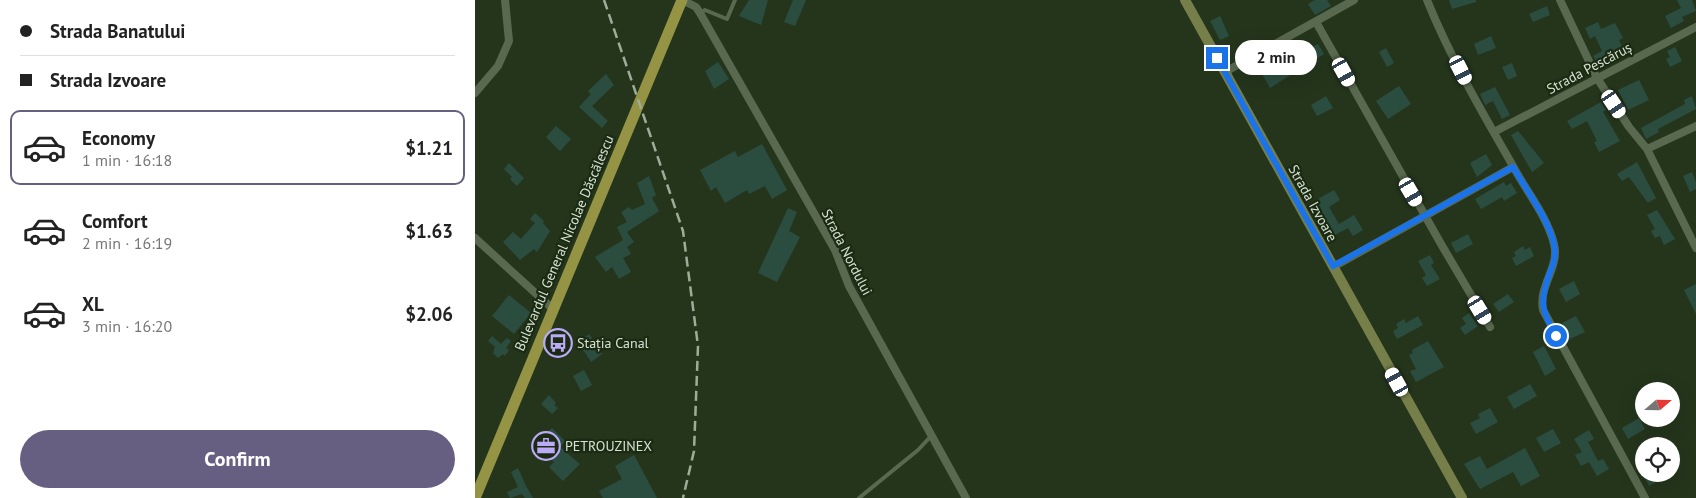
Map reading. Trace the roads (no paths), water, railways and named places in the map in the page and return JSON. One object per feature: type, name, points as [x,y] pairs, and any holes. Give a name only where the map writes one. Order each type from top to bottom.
[{"type":"main road","name":"Bulevardul General Nicolae Dăscălescu","points":[[475,498],[682,0]]},
{"type":"main road","name":"Strada Izvoare","points":[[1185,0],[1461,498]]},
{"type":"street","points":[[475,93],[498,66],[509,41],[505,0]]},
{"type":"street","name":"Strada Nordului","points":[[682,0],[697,7],[835,250],[849,286],[967,498]]},
{"type":"street","points":[[1225,72],[1354,0]]},
{"type":"street","points":[[1427,0],[1436,23],[1513,167],[1545,222],[1554,243],[1555,254],[1541,302],[1547,320],[1645,498]]},
{"type":"street","points":[[1559,0],[1597,78],[1629,127],[1647,149],[1696,248]]},
{"type":"street","points":[[1317,22],[1490,327]]},
{"type":"street","name":"Strada Pescăruș","points":[[1494,132],[1696,27]]},
{"type":"street","points":[[1647,149],[1696,126]]},
{"type":"street","points":[[1333,266],[1426,217],[1513,167]]},
{"type":"street","points":[[475,238],[553,309]]},
{"type":"lane","points":[[700,13],[705,10],[727,19],[735,0]]},
{"type":"lane","points":[[859,498],[918,450],[932,435]]},
{"type":"railway","points":[[604,0],[683,231],[698,346],[694,451],[683,498]]},
{"type":"place","name":"Stația Canal","points":[[558,343]]},
{"type":"place","name":"PETROUZINEX","points":[[546,446]]}]
